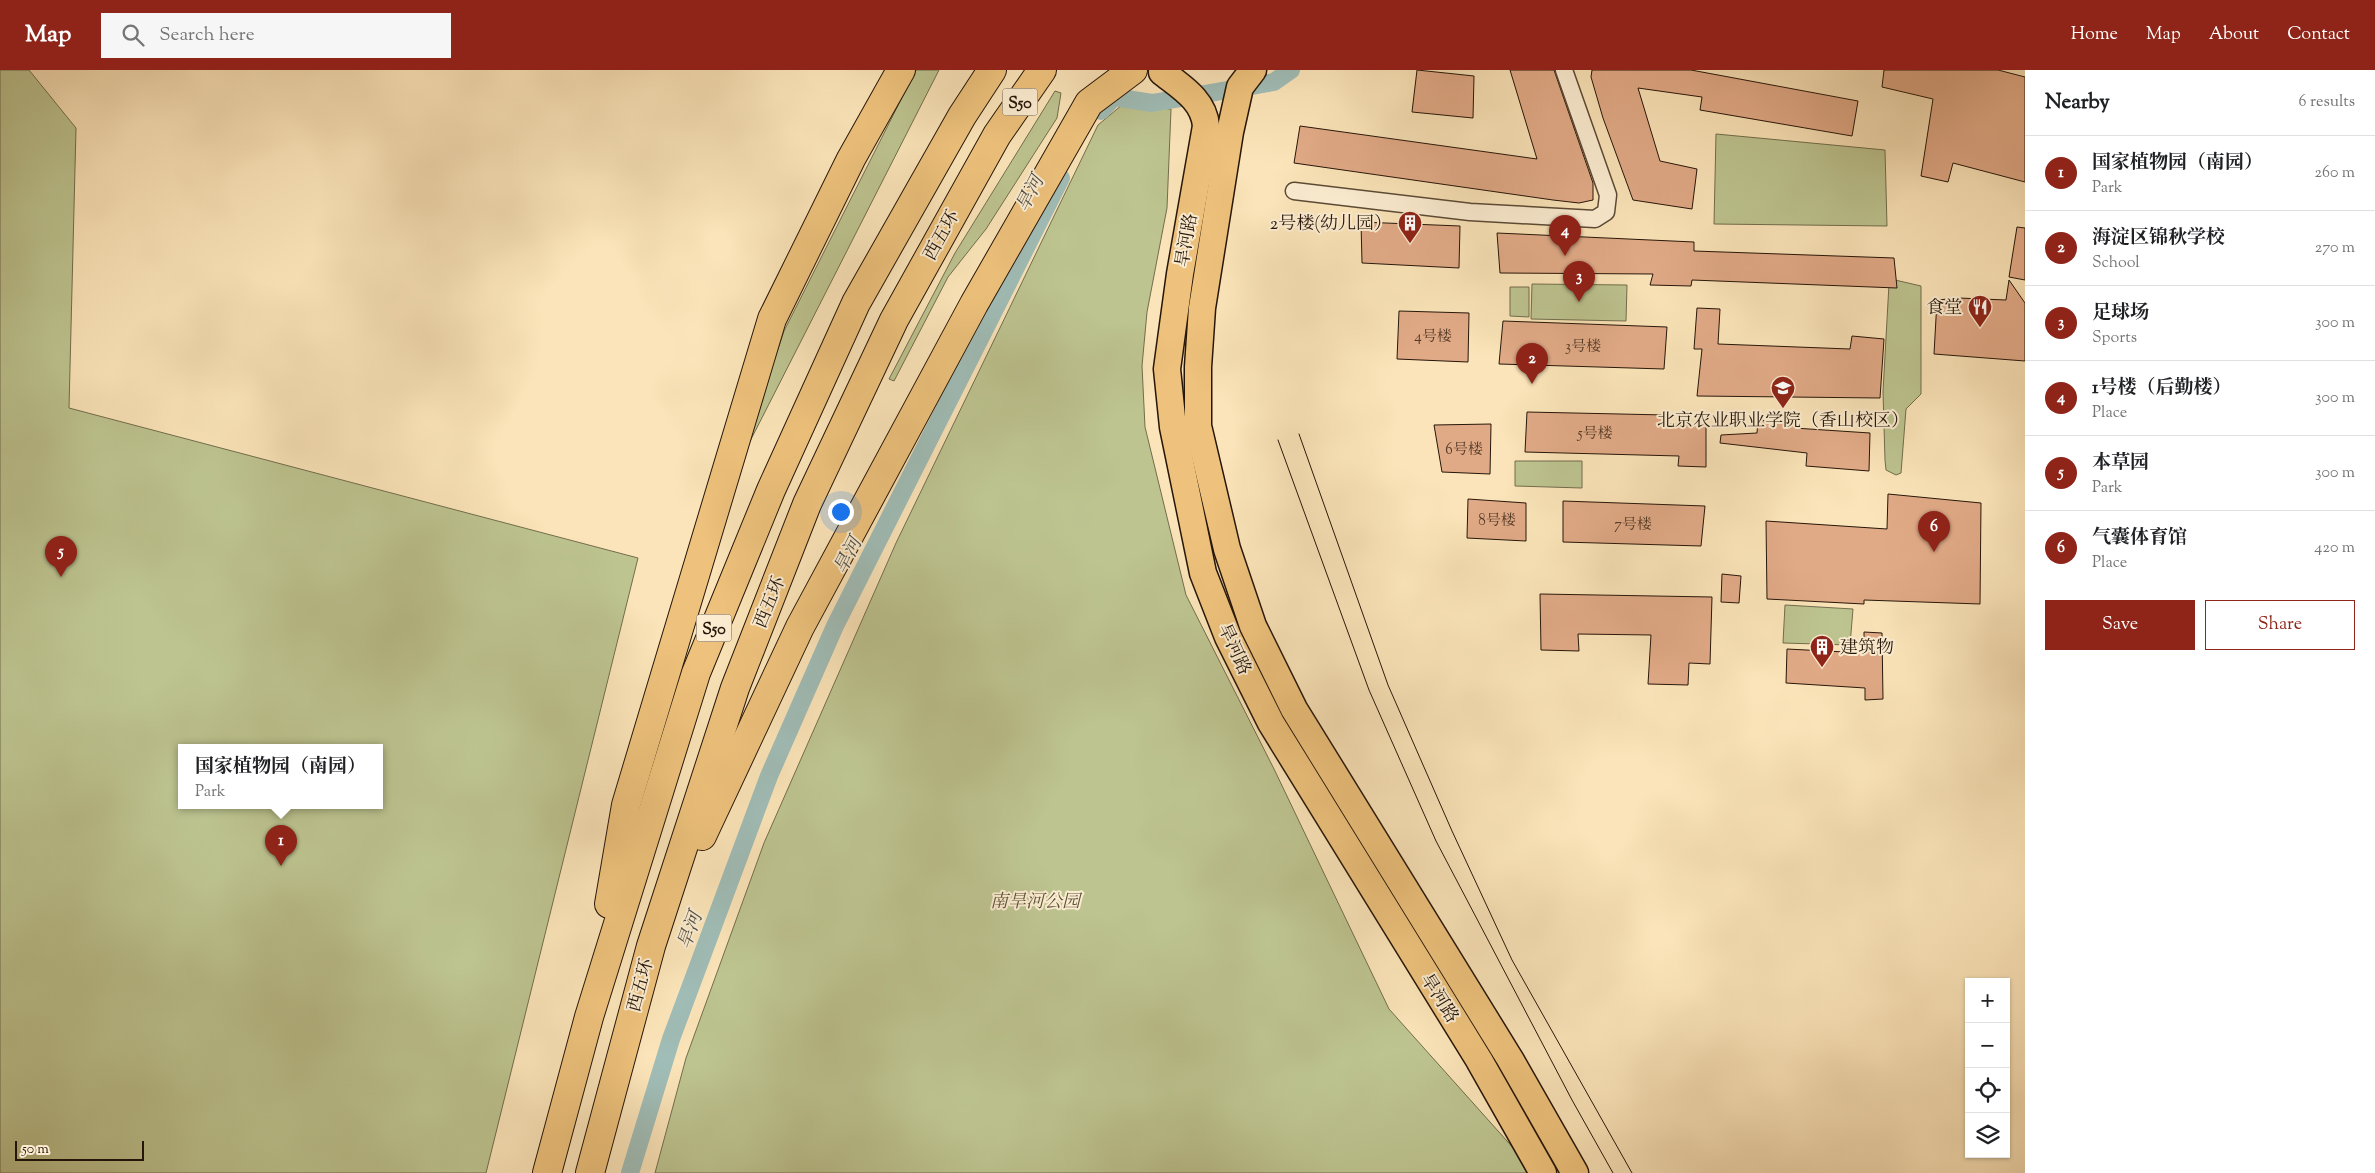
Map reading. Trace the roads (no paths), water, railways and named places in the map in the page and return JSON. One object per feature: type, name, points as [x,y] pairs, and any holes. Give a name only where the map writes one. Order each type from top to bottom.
[{"type":"highway","points":[[588,1017],[626,805],[772,320],[852,159],[901,70]]},
{"type":"highway","name":"S50","points":[[547,1173],[588,1017],[696,673],[771,490],[856,303],[962,116],[992,70]]},
{"type":"highway","name":"西五环","points":[[590,1173],[651,946],[735,688],[808,504],[894,320],[997,135],[1042,70]]},
{"type":"highway","points":[[651,946],[800,627],[974,304],[1089,103],[1133,70]]},
{"type":"main road","name":"旱河路","points":[[1252,70],[1240,87],[1230,132],[1202,308],[1198,367],[1198,426],[1227,549],[1253,626],[1294,709],[1510,1058],[1575,1173]]},
{"type":"main road","name":"旱河路","points":[[1164,71],[1194,97],[1205,119],[1206,126],[1180,274],[1166,369],[1173,426],[1203,573],[1228,637],[1271,723],[1479,1060],[1543,1173]]},
{"type":"street","points":[[1294,191],[1470,212],[1595,220],[1606,212],[1608,196],[1564,70]]},
{"type":"waterway","name":"旱河","points":[[1101,111],[1114,97],[1152,103],[1274,82],[1291,70]]},
{"type":"waterway","name":"旱河","points":[[630,1173],[671,1039],[769,776],[835,626],[1061,178]]},
{"type":"tram line","points":[[1299,434],[1388,685],[1452,831],[1512,960],[1632,1173]]},
{"type":"tram line","points":[[1278,440],[1369,690],[1436,841],[1572,1100],[1613,1173]]},
{"type":"place","name":"2号楼(幼儿园）","points":[[1410,244]]},
{"type":"place","name":"1号楼（后勤楼）","points":[[1565,256]]},
{"type":"place","name":"足球场","points":[[1579,302]]},
{"type":"place","name":"食堂","points":[[1980,328]]},
{"type":"place","name":"海淀区锦秋学校","points":[[1532,384]]},
{"type":"place","name":"北京农业职业学院（香山校区）","points":[[1783,409]]},
{"type":"place","name":"气囊体育馆","points":[[1934,552]]},
{"type":"place","name":"本草园","points":[[61,577]]},
{"type":"place","name":"建筑物","points":[[1822,668]]},
{"type":"place","name":"国家植物园（南园）","points":[[281,866]]},
{"type":"park label","name":"南旱河公园","points":[[1035,901]]}]
